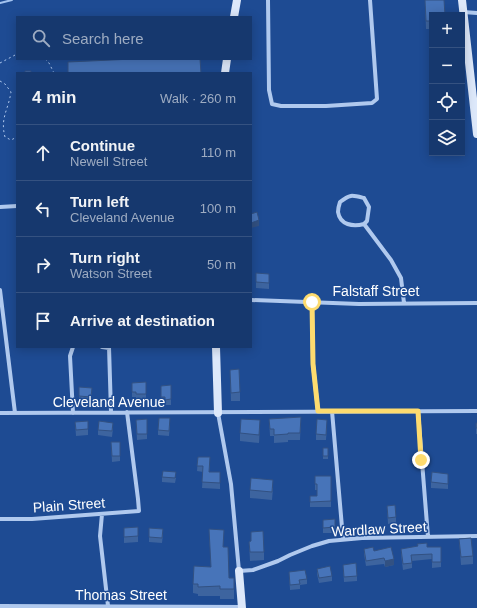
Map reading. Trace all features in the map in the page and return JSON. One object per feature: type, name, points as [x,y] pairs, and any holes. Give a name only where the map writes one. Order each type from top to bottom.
[{"type":"street","points":[[234,16],[237,0]]},
{"type":"street","points":[[268,0],[270,90],[272,104],[281,106],[360,105],[372,103],[377,99],[370,0]]},
{"type":"street","points":[[462,0],[463,12]]},
{"type":"street","points":[[465,12],[477,13]]},
{"type":"street","points":[[465,27],[475,100],[477,134]]},
{"type":"street","points":[[224,72],[227,60]]},
{"type":"street","points":[[352,195],[364,198],[369,207],[367,221],[364,224],[349,225],[342,221],[338,212],[340,202],[346,197],[352,195]]},
{"type":"street","points":[[0,207],[16,206]]},
{"type":"street","points":[[364,224],[401,278],[404,303]]},
{"type":"street","points":[[0,290],[15,413]]},
{"type":"street","name":"Falstaff Street","points":[[252,300],[359,304],[477,303]]},
{"type":"street","points":[[312,302],[313,364],[318,411]]},
{"type":"street","points":[[73,348],[70,356],[73,413]]},
{"type":"street","points":[[109,348],[111,412]]},
{"type":"street","points":[[216,348],[218,413],[231,484],[242,607]]},
{"type":"street","points":[[332,411],[343,539]]},
{"type":"street","points":[[418,411],[428,537]]},
{"type":"street","name":"Cleveland Avenue","points":[[0,413],[477,411]]},
{"type":"street","name":"Plain Street","points":[[0,519],[32,519],[139,511],[127,412]]},
{"type":"street","points":[[102,514],[100,536],[108,606]]},
{"type":"street","name":"Wardlaw Street","points":[[239,572],[253,570],[328,541],[343,539],[477,536]]},
{"type":"street","name":"Thomas Street","points":[[0,606],[242,607]]},
{"type":"path","points":[[0,63],[16,55]]},
{"type":"path","points":[[46,60],[54,72]]},
{"type":"path","points":[[0,81],[5,84],[11,92],[10,101],[3,117],[2,128],[5,137],[11,140],[16,138]]},
{"type":"building","points":[[425,0],[444,0],[445,12],[429,12],[429,21],[426,21]]},
{"type":"building","points":[[111,60],[200,60],[201,72],[68,72],[68,62]]},
{"type":"building","points":[[257,212],[259,220],[252,223],[252,214]]},
{"type":"building","points":[[256,273],[269,274],[269,283],[256,282]]},
{"type":"building","points":[[239,369],[240,392],[231,393],[230,370]]},
{"type":"building","points":[[146,382],[146,394],[136,394],[136,392],[132,392],[132,383]]},
{"type":"building","points":[[171,385],[171,399],[165,400],[165,397],[161,397],[161,386]]},
{"type":"building","points":[[79,387],[92,388],[91,397],[79,396]]},
{"type":"building","points":[[301,417],[300,433],[274,435],[274,429],[270,429],[269,419]]},
{"type":"building","points":[[159,418],[170,418],[169,431],[158,430]]},
{"type":"building","points":[[147,419],[147,434],[137,434],[136,420]]},
{"type":"building","points":[[241,419],[260,420],[259,435],[240,433]]},
{"type":"building","points":[[317,419],[327,420],[326,435],[316,434]]},
{"type":"building","points":[[88,421],[88,429],[76,430],[75,422]]},
{"type":"building","points":[[99,421],[113,423],[112,431],[98,430]]},
{"type":"building","points":[[111,442],[120,442],[120,456],[112,456]]},
{"type":"building","points":[[323,448],[328,448],[328,456],[323,456]]},
{"type":"building","points":[[198,457],[210,457],[209,472],[220,472],[220,483],[202,482],[203,466],[197,466]]},
{"type":"building","points":[[163,471],[176,472],[175,478],[162,477]]},
{"type":"building","points":[[432,472],[448,474],[448,484],[431,482]]},
{"type":"building","points":[[315,476],[331,476],[331,501],[310,502],[310,496],[317,496]]},
{"type":"building","points":[[251,478],[273,480],[272,492],[250,490]]},
{"type":"building","points":[[395,505],[396,517],[388,518],[387,506]]},
{"type":"building","points":[[335,519],[335,527],[323,528],[323,520]]},
{"type":"building","points":[[138,527],[138,536],[124,537],[124,528]]},
{"type":"building","points":[[149,528],[163,529],[162,538],[149,537]]},
{"type":"building","points":[[209,529],[224,530],[223,547],[228,547],[229,578],[234,578],[234,589],[220,589],[220,586],[198,587],[198,584],[193,584],[194,566],[211,567]]},
{"type":"building","points":[[263,531],[264,552],[250,552],[249,542],[251,541],[251,532]]},
{"type":"building","points":[[471,538],[473,556],[461,557],[459,539]]},
{"type":"building","points":[[427,543],[427,547],[441,547],[441,562],[432,562],[432,554],[411,555],[412,563],[403,564],[401,549],[418,546],[417,544]]},
{"type":"building","points":[[373,547],[374,551],[391,547],[394,559],[385,561],[384,558],[366,561],[364,549]]},
{"type":"building","points":[[356,563],[357,576],[344,577],[343,565]]},
{"type":"building","points":[[330,566],[332,576],[319,578],[317,569]]},
{"type":"building","points":[[305,570],[307,579],[299,580],[300,584],[290,585],[289,572]]},
{"type":"waterway","points":[[0,3],[12,0]]},
{"type":"route","points":[[312,302],[311,322],[313,364],[318,411],[418,411],[421,460]]}]
